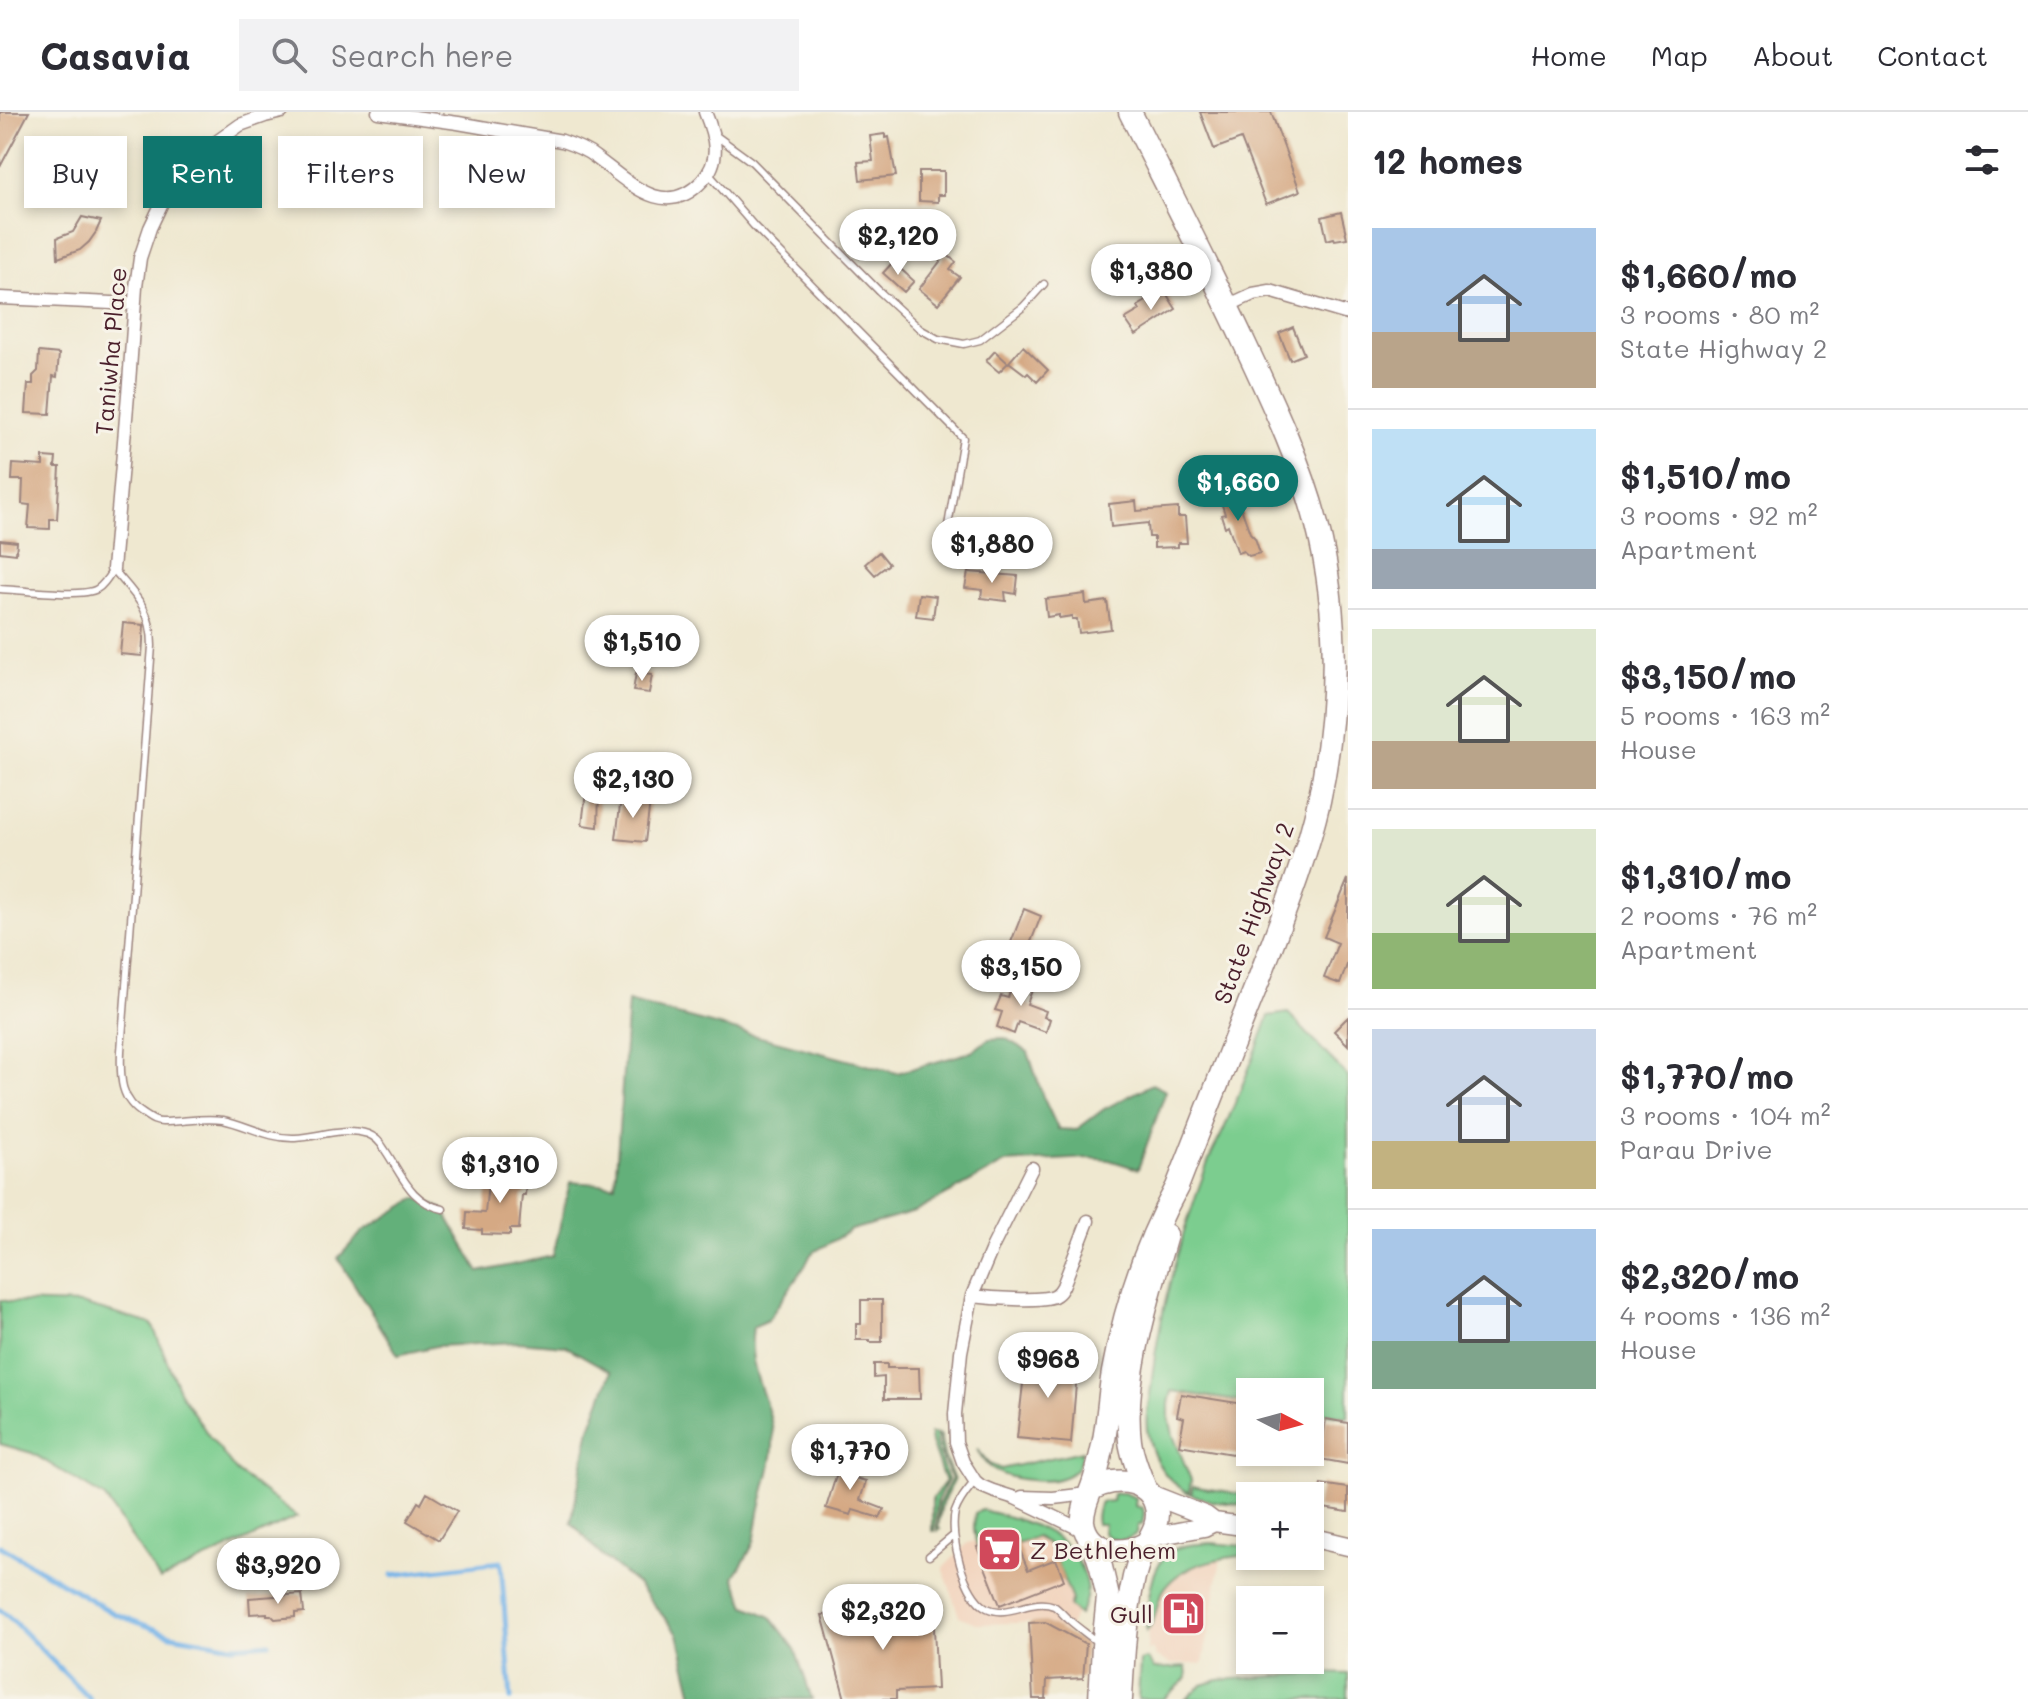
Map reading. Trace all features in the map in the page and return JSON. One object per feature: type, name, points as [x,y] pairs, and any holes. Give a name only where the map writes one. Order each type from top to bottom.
[{"type":"highway","name":"State Highway 2","points":[[1090,1492],[1103,1444],[1123,1323],[1144,1257],[1177,1187],[1299,874],[1319,801],[1333,692],[1330,607],[1317,527],[1304,482],[1288,437],[1227,306],[1130,112]]},
{"type":"highway","name":"State Highway 2","points":[[1148,1491],[1130,1445],[1131,1386],[1145,1312],[1177,1187]]},
{"type":"highway","points":[[1100,1699],[1108,1597],[1101,1567],[1083,1522],[1090,1492],[1102,1483],[1113,1481],[1134,1483],[1148,1491],[1157,1515],[1135,1576],[1129,1603],[1121,1699]]},
{"type":"highway","points":[[1090,1537],[1101,1547],[1119,1551],[1138,1548],[1149,1540]]},
{"type":"street","name":"Taniwha Place","points":[[113,569],[134,304],[140,258],[150,228],[169,188],[187,163],[240,125],[282,112]]},
{"type":"street","points":[[378,112],[459,117],[577,146],[638,190],[656,197],[672,198],[695,189],[709,174],[714,163],[714,134],[705,112]]},
{"type":"street","points":[[1227,306],[1253,294],[1270,291],[1348,314]]},
{"type":"street","points":[[0,298],[134,304]]},
{"type":"street","points":[[1032,1168],[972,1296],[961,1352],[955,1432],[958,1453],[975,1481],[1090,1537]]},
{"type":"street","points":[[972,1296],[1038,1298],[1056,1295],[1063,1286],[1088,1221]]},
{"type":"street","points":[[1148,1491],[1214,1522],[1236,1525]]},
{"type":"street","points":[[1015,1498],[1053,1498],[1090,1492]]},
{"type":"street","points":[[1149,1540],[1214,1522]]},
{"type":"street","points":[[1324,1540],[1348,1546]]},
{"type":"lane","points":[[714,134],[752,162],[878,290],[920,329],[938,339],[964,344],[980,340],[1023,307],[1044,284]]},
{"type":"lane","points":[[709,174],[754,226],[963,438],[948,526]]},
{"type":"lane","points":[[0,589],[83,593],[99,588],[113,569],[140,599],[152,632],[123,1007],[121,1072],[124,1092],[134,1109],[157,1122],[207,1118],[285,1138],[338,1131],[370,1134],[380,1142],[417,1198],[428,1207],[443,1209]]},
{"type":"lane","points":[[975,1481],[958,1504],[953,1523],[965,1577],[981,1605],[1000,1612],[1033,1604],[1056,1607],[1103,1646]]},
{"type":"lane","points":[[929,1556],[954,1535]]},
{"type":"shaded area","name":"Z Bethlehem","points":[[1029,1526],[1056,1541],[1077,1596],[1076,1613],[1067,1633],[1045,1622],[979,1624],[959,1616],[943,1568],[968,1543],[975,1541],[974,1528]]},
{"type":"shaded area","name":"Gull","points":[[1221,1558],[1203,1664],[1171,1664],[1156,1657],[1152,1649],[1147,1652],[1148,1630],[1154,1624],[1158,1602],[1168,1582],[1181,1572]]},
{"type":"green space","points":[[628,1002],[897,1073],[971,1052],[989,1039],[1005,1038],[1028,1052],[1058,1129],[1076,1130],[1104,1109],[1152,1084],[1166,1091],[1138,1169],[1109,1160],[1088,1158],[1005,1163],[915,1212],[851,1230],[811,1254],[768,1320],[753,1327],[752,1352],[770,1417],[773,1452],[754,1540],[734,1577],[746,1606],[771,1617],[795,1649],[812,1699],[694,1699],[678,1634],[637,1584],[602,1556],[571,1522],[590,1428],[611,1372],[565,1346],[518,1342],[436,1346],[398,1355],[338,1258],[363,1231],[417,1198],[443,1209],[479,1272],[553,1256],[570,1182],[615,1185]]},
{"type":"green space","points":[[1288,1013],[1348,1077],[1348,1417],[1324,1413],[1324,1378],[1236,1378],[1236,1401],[1172,1391],[1169,1417],[1191,1480],[1189,1493],[1162,1469],[1153,1453],[1147,1429],[1159,1330],[1180,1245],[1198,1189],[1269,1016]]},
{"type":"green space","points":[[0,1300],[81,1304],[152,1324],[180,1393],[209,1436],[236,1471],[297,1517],[160,1580],[105,1498],[32,1453],[0,1444]]},
{"type":"green space","points":[[930,1434],[935,1434],[937,1451],[948,1480],[937,1500],[934,1531],[932,1499],[945,1482]]},
{"type":"green space","points":[[938,1435],[954,1481],[942,1503],[940,1529],[937,1531],[939,1503],[952,1479],[940,1451]]},
{"type":"green space","points":[[977,1449],[989,1464],[1001,1469],[1082,1451],[1076,1469],[1069,1475],[1035,1481],[1010,1477],[992,1469]]},
{"type":"green space","points":[[1193,1486],[1236,1493],[1236,1504],[1211,1501],[1191,1494]]},
{"type":"green space","points":[[1124,1493],[1136,1498],[1135,1506],[1143,1508],[1144,1514],[1137,1533],[1120,1540],[1103,1533],[1104,1524],[1097,1524],[1096,1518],[1101,1502],[1112,1501],[1113,1494]]},
{"type":"green space","points":[[982,1510],[1042,1529],[1067,1546],[1076,1558],[1086,1585],[1087,1595],[1079,1615],[1069,1606],[1072,1600],[1047,1543],[1036,1537],[1017,1544],[1013,1533],[977,1547],[975,1513]]},
{"type":"green space","points":[[1192,1545],[1236,1545],[1236,1557],[1205,1563],[1173,1579],[1160,1597],[1154,1619],[1146,1631],[1151,1587],[1159,1565],[1173,1550]]},
{"type":"green space","points":[[1146,1659],[1154,1669],[1186,1667],[1187,1678],[1164,1699],[1138,1699],[1140,1661]]},
{"type":"green space","points":[[1348,1674],[1348,1699],[1186,1699],[1202,1685],[1219,1680]]},
{"type":"building","points":[[0,112],[29,112],[0,167]]},
{"type":"building","points":[[1200,112],[1271,112],[1300,191],[1266,204],[1241,139],[1214,149]]},
{"type":"building","points":[[885,134],[885,138],[889,137],[896,176],[860,180],[858,162],[873,161],[870,136]]},
{"type":"building","points":[[919,171],[944,171],[944,195],[938,195],[938,202],[919,201]]},
{"type":"building","points":[[1341,212],[1347,238],[1327,240],[1322,217]]},
{"type":"building","points":[[82,217],[101,221],[96,232],[80,250],[58,258],[57,238],[73,232]]},
{"type":"building","points":[[946,254],[956,262],[950,270],[960,277],[938,304],[919,289]]},
{"type":"building","points":[[893,262],[914,281],[904,292],[883,273]]},
{"type":"building","points":[[1164,290],[1176,309],[1136,335],[1125,319],[1140,310],[1138,306]]},
{"type":"building","points":[[1293,327],[1304,354],[1290,360],[1279,333]]},
{"type":"building","points":[[1023,346],[1048,370],[1037,382],[1009,362]]},
{"type":"building","points":[[995,351],[1008,363],[999,372],[986,361]]},
{"type":"building","points":[[39,352],[59,354],[57,377],[53,376],[50,414],[26,413],[28,384],[33,384],[33,376],[38,371]]},
{"type":"building","points":[[43,457],[56,458],[55,467],[60,467],[57,519],[50,519],[50,529],[28,528],[30,505],[22,504],[23,480],[12,480],[13,464],[43,466]]},
{"type":"building","points":[[1234,488],[1260,553],[1249,556],[1243,551],[1238,553],[1228,525],[1225,527],[1221,515],[1225,514],[1218,493]]},
{"type":"building","points":[[1136,501],[1137,511],[1178,508],[1178,517],[1185,517],[1187,543],[1178,543],[1178,547],[1154,548],[1154,537],[1149,537],[1148,523],[1111,527],[1109,504]]},
{"type":"building","points":[[0,540],[17,542],[16,554],[0,552]]},
{"type":"building","points":[[879,552],[889,564],[875,575],[865,564]]},
{"type":"building","points":[[968,572],[1018,576],[1016,594],[1005,592],[1006,601],[981,598],[982,590],[965,588]]},
{"type":"building","points":[[919,594],[936,596],[933,618],[916,616]]},
{"type":"building","points":[[1085,594],[1086,604],[1107,601],[1111,629],[1079,633],[1077,619],[1072,619],[1072,616],[1047,617],[1045,599]]},
{"type":"building","points":[[123,623],[144,625],[142,656],[120,654]]},
{"type":"building","points":[[636,673],[652,675],[649,693],[633,691]]},
{"type":"building","points":[[586,792],[599,793],[598,827],[582,825]]},
{"type":"building","points":[[621,797],[650,801],[645,842],[616,839]]},
{"type":"building","points":[[1348,879],[1348,962],[1340,984],[1324,978],[1338,943],[1324,937]]},
{"type":"building","points":[[1024,909],[1041,916],[1025,957],[1008,950]]},
{"type":"building","points":[[1016,974],[1035,982],[1027,1004],[1046,1011],[1044,1017],[1050,1019],[1046,1032],[1018,1022],[1014,1034],[997,1027],[1002,1012],[995,1010],[1001,996],[1008,998]]},
{"type":"building","points":[[1348,1017],[1348,1045],[1334,1031]]},
{"type":"building","points":[[489,1172],[527,1175],[519,1229],[510,1229],[510,1235],[482,1234],[482,1230],[466,1229],[467,1212],[485,1213]]},
{"type":"building","points":[[861,1300],[882,1300],[882,1342],[856,1340],[856,1324],[861,1324]]},
{"type":"building","points":[[1026,1356],[1078,1361],[1071,1443],[1017,1438]]},
{"type":"building","points":[[874,1364],[887,1364],[887,1368],[919,1368],[920,1399],[884,1399],[884,1377],[874,1378]]},
{"type":"building","points":[[1181,1394],[1236,1403],[1236,1455],[1179,1445],[1184,1418],[1177,1416]]},
{"type":"building","points":[[1326,1419],[1348,1423],[1348,1464],[1324,1460]]},
{"type":"building","points":[[842,1457],[859,1463],[855,1478],[866,1481],[860,1500],[884,1509],[880,1518],[853,1510],[851,1515],[826,1508]]},
{"type":"building","points":[[1324,1484],[1348,1488],[1348,1512],[1324,1508]]},
{"type":"building","points":[[427,1493],[457,1511],[439,1540],[407,1521]]},
{"type":"building","points":[[1013,1533],[1028,1570],[1056,1559],[1064,1580],[1000,1605],[977,1547]]},
{"type":"building","points":[[302,1594],[304,1612],[295,1613],[295,1617],[275,1619],[267,1613],[250,1614],[249,1598]]},
{"type":"building","points":[[933,1608],[937,1689],[896,1691],[896,1699],[845,1699],[822,1615]]},
{"type":"building","points":[[1045,1622],[1086,1644],[1083,1678],[1047,1680],[1046,1699],[1033,1699],[1029,1623]]},
{"type":"waterway","points":[[0,1546],[113,1613],[171,1635],[233,1646],[269,1643]]},
{"type":"waterway","points":[[392,1575],[501,1562],[511,1699]]},
{"type":"waterway","points":[[0,1610],[90,1699]]},
{"type":"place","name":"Z Bethlehem","points":[[999,1549]]},
{"type":"place","name":"Gull","points":[[1184,1613]]}]
